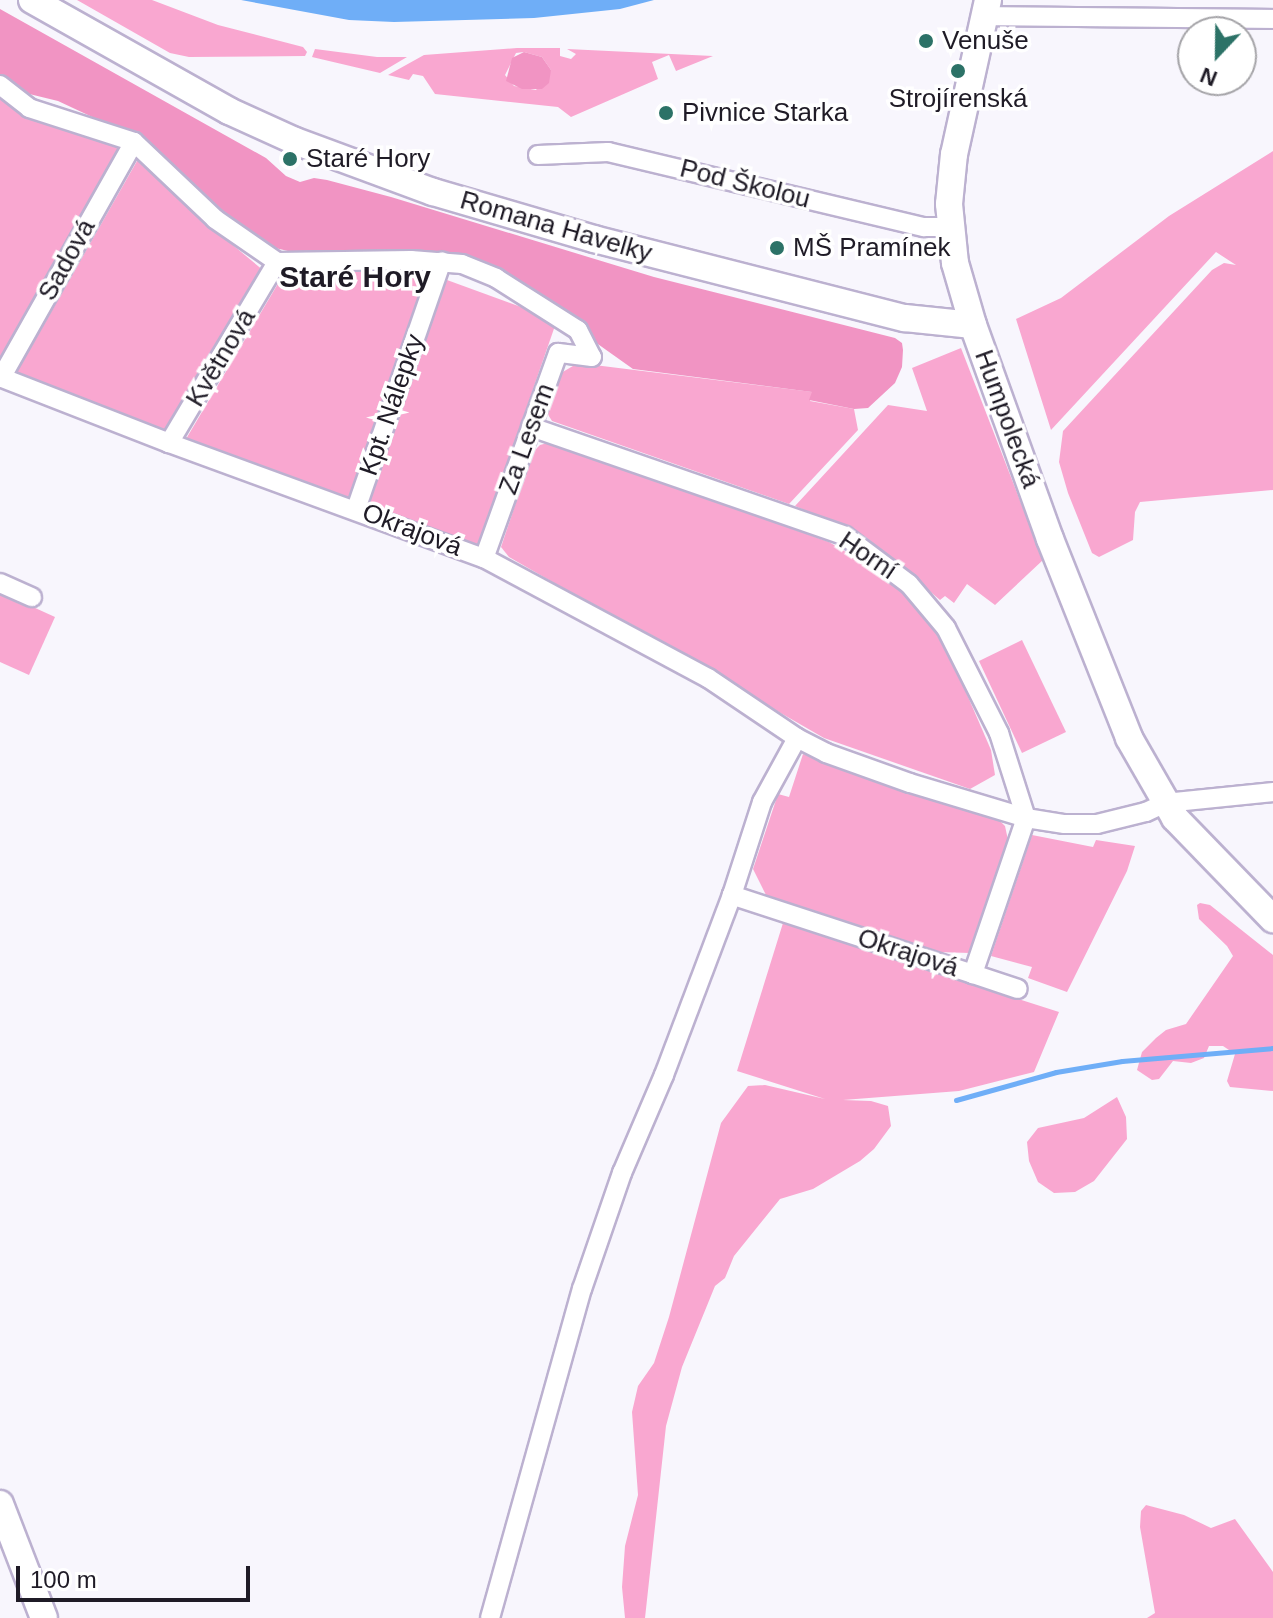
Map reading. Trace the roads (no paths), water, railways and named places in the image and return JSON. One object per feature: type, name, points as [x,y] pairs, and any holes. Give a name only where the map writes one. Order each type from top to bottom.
[{"type":"street","name":"Romana Havelky","points":[[32,0],[229,111],[295,141],[433,192],[505,215],[905,318],[973,325]]},
{"type":"street","name":"Humpolecká","points":[[987,8],[954,154],[950,227],[955,263],[973,325],[1114,705],[1165,803],[1190,836],[1273,919]]},
{"type":"street","points":[[987,8],[1273,19]]},
{"type":"street","points":[[0,85],[29,108],[134,142],[215,219],[275,267],[442,261]]},
{"type":"street","name":"Sadová","points":[[0,378],[134,142]]},
{"type":"street","name":"Pod Školou","points":[[538,155],[608,152],[924,227],[950,227]]},
{"type":"street","name":"Kpt. Nálepky","points":[[356,509],[442,261]]},
{"type":"street","name":"Za Lesem","points":[[442,261],[462,264],[496,278],[532,300],[578,330],[592,357],[558,353],[484,558]]},
{"type":"street","name":"Květnová","points":[[169,443],[275,267]]},
{"type":"street","name":"Okrajová","points":[[0,378],[484,558],[708,678],[797,738],[826,753],[910,783],[1026,818],[1097,824],[1146,812],[1165,803]]},
{"type":"street","name":"Horní","points":[[531,427],[845,536],[909,584],[946,628],[1010,761],[1026,818]]},
{"type":"street","points":[[0,583],[32,597]]},
{"type":"street","points":[[490,1618],[587,1275],[622,1173],[664,1075],[732,895],[762,802],[797,738]]},
{"type":"street","points":[[1165,803],[1273,792]]},
{"type":"street","name":"Okrajová","points":[[973,974],[1026,818]]},
{"type":"street","name":"Okrajová","points":[[732,895],[1018,989]]},
{"type":"street","points":[[0,1504],[44,1618]]},
{"type":"water","points":[[241,0],[654,0],[620,9],[534,18],[394,22],[349,20]]},
{"type":"waterway","points":[[956,1100],[1056,1072],[1122,1061],[1273,1048]]},
{"type":"place","name":"Venuše","points":[[926,41]]},
{"type":"place","name":"Strojírenská","points":[[958,71]]},
{"type":"place","name":"Pivnice Starka","points":[[666,113]]},
{"type":"place","name":"Staré Hory","points":[[290,159]]},
{"type":"place","name":"MŠ Pramínek","points":[[777,248]]},
{"type":"district","name":"Staré Hory","points":[[355,277]]}]
